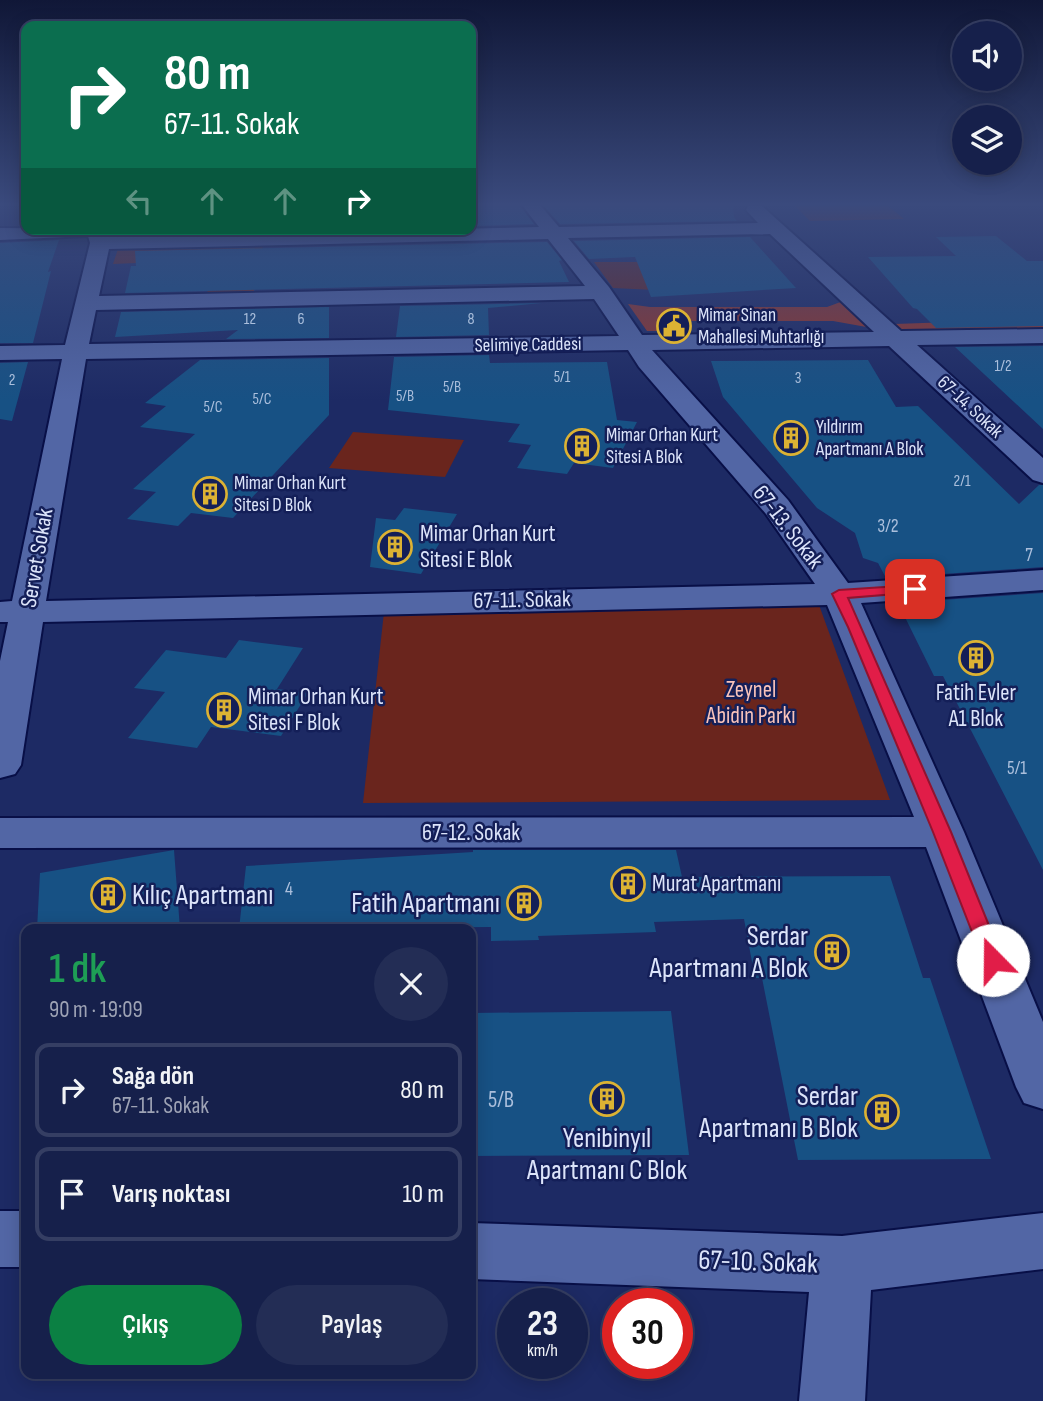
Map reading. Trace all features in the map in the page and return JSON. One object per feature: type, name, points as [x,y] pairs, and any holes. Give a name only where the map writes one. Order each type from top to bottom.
[{"type":"street","name":"Servet Sokak","points":[[0,765],[14,611],[88,303],[92,270]]},
{"type":"street","name":"67-13. Sokak","points":[[585,270],[633,344],[693,416],[777,508],[839,594],[942,832],[1043,1087]]},
{"type":"street","name":"67-14. Sokak","points":[[821,270],[1043,474]]},
{"type":"street","points":[[88,303],[601,292]]},
{"type":"street","name":"Selimiye Caddesi","points":[[4,353],[1043,336]]},
{"type":"street","name":"67-11. Sokak","points":[[14,611],[839,594],[1043,580]]},
{"type":"street","name":"67-12. Sokak","points":[[0,833],[942,832]]},
{"type":"street","points":[[0,1239],[21,1239]]},
{"type":"street","name":"67-10. Sokak","points":[[476,1251],[842,1265],[1043,1241]]},
{"type":"street","points":[[832,1401],[842,1265]]},
{"type":"green space","points":[[209,270],[258,270],[253,295],[207,297]]},
{"type":"green space","points":[[600,270],[696,270],[718,293],[613,288]]},
{"type":"green space","points":[[353,432],[464,440],[445,477],[329,468]]},
{"type":"green space","name":"Zeynel Abidin Parkı","points":[[819,605],[890,800],[363,803],[384,612]]},
{"type":"shaded area","points":[[846,300],[872,328],[833,321],[658,321],[662,331],[647,331],[628,304],[650,307],[827,307]]},
{"type":"shaded area","points":[[1043,319],[1043,329],[904,335],[894,324]]},
{"type":"building","points":[[0,270],[51,271],[33,343],[0,343]]},
{"type":"building","points":[[130,270],[563,270],[569,282],[125,293]]},
{"type":"building","points":[[640,270],[780,270],[796,288],[651,297]]},
{"type":"building","points":[[880,270],[1043,270],[1043,326],[936,328],[913,308]]},
{"type":"building","points":[[542,303],[488,308],[489,335],[396,337],[400,306]]},
{"type":"building","points":[[329,307],[329,338],[226,339],[238,330],[115,337],[121,312]]},
{"type":"building","points":[[1043,346],[1043,429],[955,347]]},
{"type":"building","points":[[489,355],[490,363],[607,362],[617,420],[637,422],[613,468],[574,463],[567,474],[517,468],[531,445],[508,442],[520,424],[388,410],[394,357]]},
{"type":"building","points":[[329,358],[329,415],[233,518],[191,513],[178,526],[127,519],[156,492],[133,489],[195,434],[140,427],[166,406],[145,403],[200,360]]},
{"type":"building","points":[[868,360],[896,407],[918,406],[1019,504],[1039,485],[1043,485],[1043,567],[886,578],[878,563],[863,558],[855,533],[817,508],[723,397],[711,361]]},
{"type":"building","points":[[28,362],[12,421],[0,419],[0,363]]},
{"type":"building","points":[[404,508],[457,514],[421,574],[370,567],[376,518],[395,520]]},
{"type":"building","points":[[1043,593],[1043,870],[943,676],[934,676],[898,603]]},
{"type":"building","name":"Mimar Orhan Kurt Sitesi F Blok","points":[[239,640],[303,648],[277,689],[308,693],[281,736],[211,727],[197,748],[128,738],[165,692],[134,688],[166,650],[226,658]]},
{"type":"building","name":"Kılıç Apartmanı","points":[[174,850],[180,924],[37,924],[40,873]]},
{"type":"building","points":[[676,850],[682,877],[890,876],[923,978],[930,978],[991,1159],[798,1160],[762,978],[755,978],[744,919],[654,922],[656,932],[538,936],[539,940],[491,941],[491,927],[476,927],[476,924],[240,924],[246,866],[473,852]]},
{"type":"building","name":"Yenibinyıl Apartmanı C Blok","points":[[671,1011],[689,1155],[476,1156],[476,1013]]},
{"type":"place","name":"Mimar Sinan Mahallesi Muhtarlığı","points":[[674,326]]},
{"type":"place","name":"Yıldırım Apartmanı A Blok","points":[[791,438]]},
{"type":"place","name":"Mimar Orhan Kurt Sitesi A Blok","points":[[582,446]]},
{"type":"place","name":"Mimar Orhan Kurt Sitesi D Blok","points":[[210,494]]},
{"type":"place","name":"Mimar Orhan Kurt Sitesi E Blok","points":[[395,547]]},
{"type":"place","name":"Fatih Evler A1 Blok","points":[[976,658]]},
{"type":"place","name":"Mimar Orhan Kurt Sitesi F Blok","points":[[224,710]]},
{"type":"place","name":"Murat Apartmanı","points":[[628,884]]},
{"type":"place","name":"Kılıç Apartmanı","points":[[108,895]]},
{"type":"place","name":"Fatih Apartmanı","points":[[524,903]]},
{"type":"place","name":"Serdar Apartmanı A Blok","points":[[832,952]]},
{"type":"place","name":"Yenibinyıl Apartmanı C Blok","points":[[607,1099]]},
{"type":"place","name":"Serdar Apartmanı B Blok","points":[[882,1112]]},
{"type":"route","points":[[915,589],[839,594],[942,832],[993,960]]}]
